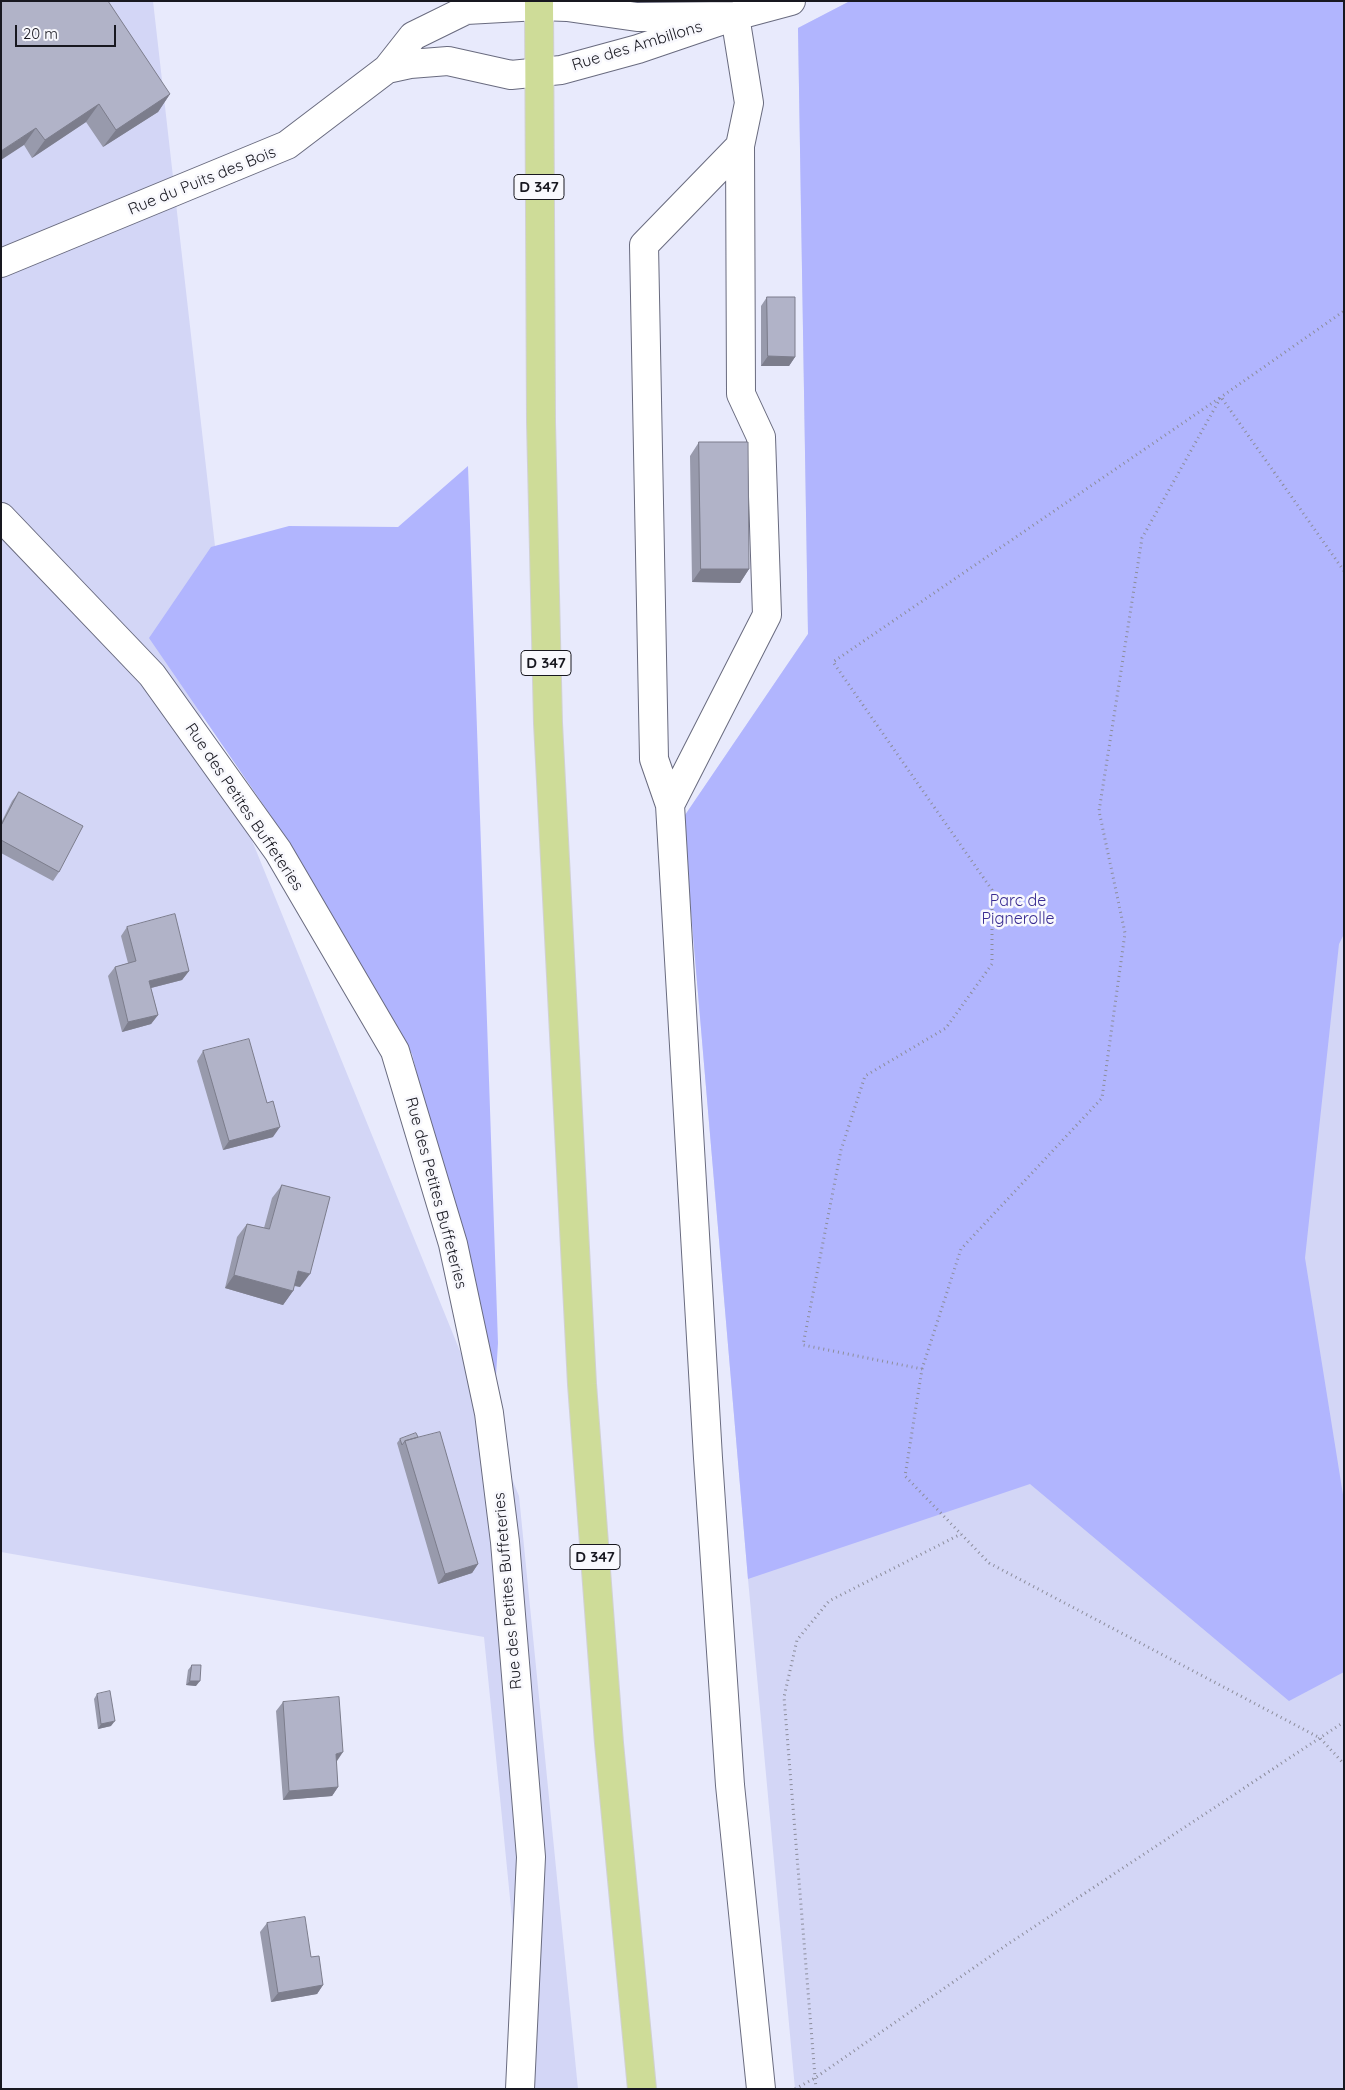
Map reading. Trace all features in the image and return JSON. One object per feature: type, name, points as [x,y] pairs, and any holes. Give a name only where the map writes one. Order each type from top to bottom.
[{"type":"main road","name":"D 347","points":[[539,4],[540,422],[548,722],[582,1394],[609,1743],[642,2089]]},
{"type":"street","name":"Rue des Ambillons","points":[[539,72],[561,70],[638,49],[735,16],[791,1]]},
{"type":"street","name":"Rue des Ambillons","points":[[539,4],[637,17],[735,16]]},
{"type":"street","name":"Rue du Puits des Bois","points":[[1,264],[288,145],[387,70],[413,36],[466,10],[539,4]]},
{"type":"street","points":[[670,805],[767,615],[761,437],[742,394],[740,146],[749,103],[735,16]]},
{"type":"street","name":"Rue du Puits des Bois","points":[[387,70],[410,64],[448,60],[511,75],[539,72]]},
{"type":"street","points":[[740,146],[644,245],[654,759],[670,805],[708,1458],[730,1775],[761,2089]]},
{"type":"street","name":"Rue des Petites Buffeteries","points":[[1,517],[152,675],[278,852],[395,1051],[453,1244],[489,1413],[505,1542],[531,1857],[520,2089]]},
{"type":"path","points":[[922,1369],[803,1345],[841,1150],[865,1076],[946,1028],[992,964],[992,890],[833,662],[1344,311]]},
{"type":"path","points":[[1221,397],[1344,571]]},
{"type":"path","points":[[1221,397],[1142,538],[1099,811],[1125,933],[1102,1098],[961,1249],[922,1369],[905,1476],[989,1563],[1320,1738],[1344,1764]]},
{"type":"path","points":[[816,2089],[784,1697],[797,1640],[828,1601],[961,1534]]},
{"type":"path","points":[[795,2089],[815,2078],[1008,1944],[1344,1722]]},
{"type":"green space","points":[[1,1],[153,1],[220,590],[165,627],[519,1496],[578,2089],[529,2089],[484,1637],[1,1552]]},
{"type":"green space","name":"Parc de Pignerolle","points":[[850,1],[1344,1],[1344,2089],[795,2089],[748,1579],[683,818],[808,634],[798,28]]},
{"type":"green space","name":"Parc de Pignerolle","points":[[850,1],[1344,1],[1344,934],[1339,944],[1305,1258],[1344,1501],[1344,1672],[1289,1701],[1030,1484],[748,1579],[683,818],[808,634],[798,28]]},
{"type":"green space","points":[[468,466],[498,1343],[495,1392],[412,1054],[284,835],[149,638],[211,547],[289,526],[398,527]]},
{"type":"building","points":[[1,1],[108,1],[170,94],[116,130],[99,104],[45,140],[36,128],[1,151]]},
{"type":"building","points":[[767,297],[795,297],[795,357],[768,356]]},
{"type":"building","points":[[699,442],[748,442],[749,569],[701,569]]},
{"type":"building","points":[[19,792],[83,826],[59,872],[1,840],[1,826]]},
{"type":"building","points":[[175,914],[189,971],[149,981],[158,1015],[128,1022],[115,967],[136,961],[127,927]]},
{"type":"building","points":[[249,1039],[267,1103],[273,1101],[280,1127],[229,1141],[203,1051]]},
{"type":"building","points":[[282,1185],[330,1197],[310,1274],[298,1271],[293,1291],[234,1275],[247,1224],[269,1229]]},
{"type":"building","points":[[440,1432],[478,1564],[445,1574],[405,1441]]},
{"type":"building","points":[[416,1433],[418,1437],[405,1441],[402,1445],[400,1439]]},
{"type":"building","points":[[192,1665],[201,1665],[200,1681],[190,1681]]},
{"type":"building","points":[[110,1691],[115,1721],[101,1724],[97,1694]]},
{"type":"building","points":[[339,1697],[343,1752],[336,1754],[338,1787],[289,1791],[283,1702]]},
{"type":"building","points":[[305,1917],[311,1957],[319,1956],[323,1985],[278,1993],[267,1923]]}]
